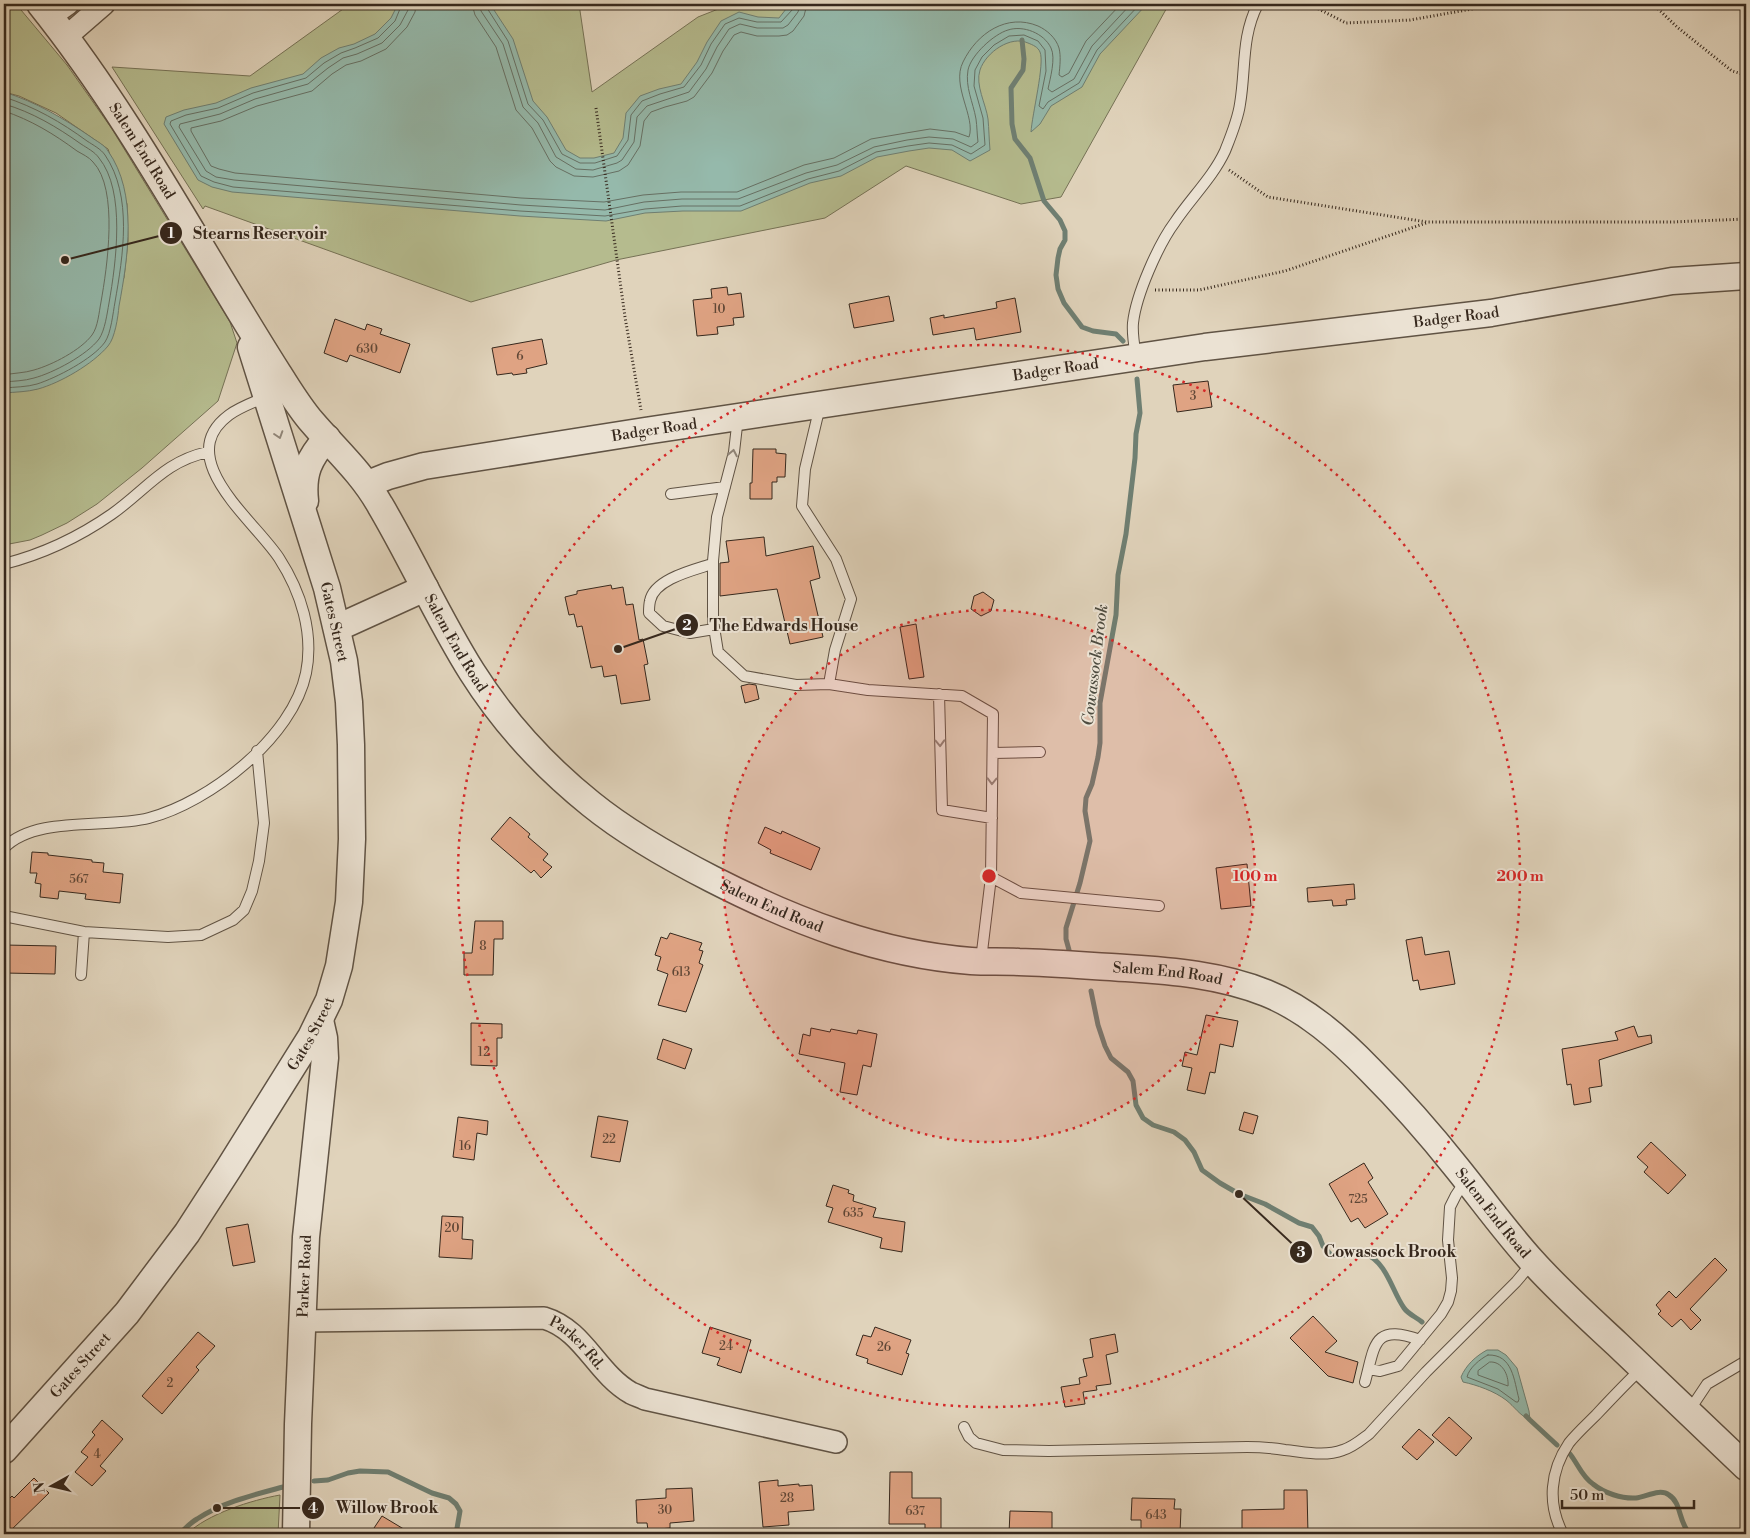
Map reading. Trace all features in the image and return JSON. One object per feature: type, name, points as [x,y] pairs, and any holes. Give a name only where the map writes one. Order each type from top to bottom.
[{"type":"street","points":[[66,37],[104,4]]},
{"type":"street","name":"Salem End Road","points":[[52,8],[66,37],[140,144],[292,396],[305,414],[368,484],[472,672],[509,724],[552,770],[575,791],[626,830],[656,849],[721,884],[817,927],[856,940],[932,957],[1181,972],[1242,984],[1271,994],[1297,1008],[1350,1050],[1404,1106],[1532,1262],[1746,1467]]},
{"type":"street","name":"Badger Road","points":[[368,484],[416,468],[644,431],[1205,347],[1491,313],[1672,281],[1746,276]]},
{"type":"street","name":"Gates Street","points":[[4,1450],[113,1329],[163,1266],[224,1176],[306,1045],[329,1000],[339,966],[346,931],[351,873],[353,800],[350,722],[345,667],[337,628],[308,526],[237,305]]},
{"type":"street","name":"Gates Street","points":[[308,526],[304,495],[305,474],[311,458],[328,438]]},
{"type":"street","points":[[337,628],[425,588]]},
{"type":"street","name":"Parker Road","points":[[296,1534],[307,1215],[325,1058],[324,1038],[320,1020]]},
{"type":"street","name":"Parker Rd.","points":[[302,1321],[544,1318],[557,1322],[569,1330],[620,1384],[631,1393],[645,1399],[836,1442]]},
{"type":"lane","points":[[1136,358],[1133,323],[1142,290],[1173,224],[1219,162],[1230,137],[1240,104],[1245,42],[1258,4]]},
{"type":"lane","points":[[4,848],[20,836],[36,831],[74,825],[148,818],[178,807],[235,774],[280,726],[295,702],[306,674],[309,648],[307,627],[300,601],[286,571],[269,544],[222,487],[212,469],[208,452],[212,436],[225,419],[239,409],[266,396]]},
{"type":"lane","points":[[820,406],[805,469],[802,506],[836,559],[851,599],[835,650],[829,684]]},
{"type":"lane","points":[[738,417],[734,452],[717,517],[712,564],[713,621],[718,652],[744,676],[796,685],[829,684],[868,690],[962,696],[993,714],[991,877],[981,961]]},
{"type":"lane","points":[[4,564],[31,557],[58,546],[113,513],[173,465],[185,458],[208,452]]},
{"type":"lane","points":[[671,494],[725,487]]},
{"type":"lane","points":[[712,564],[684,573],[661,585],[650,599],[649,613],[663,626],[690,633],[714,629]]},
{"type":"lane","points":[[939,694],[942,810],[992,818]]},
{"type":"lane","points":[[4,916],[84,932],[168,937],[194,937],[226,924],[244,910],[252,891],[259,861],[264,823],[257,751]]},
{"type":"lane","points":[[993,753],[1040,752]]},
{"type":"lane","points":[[991,877],[1020,893],[1159,906]]},
{"type":"lane","points":[[81,975],[84,932]]},
{"type":"lane","points":[[1369,1368],[1380,1371],[1398,1366],[1441,1314],[1451,1292],[1452,1278],[1448,1240],[1450,1213],[1456,1195],[1466,1180]]},
{"type":"lane","points":[[964,1427],[969,1437],[976,1443],[1002,1450],[1049,1451],[1247,1446],[1330,1454],[1344,1450],[1369,1434],[1426,1372],[1516,1282],[1532,1262]]},
{"type":"lane","points":[[1365,1382],[1378,1340],[1386,1335],[1395,1333],[1420,1340]]},
{"type":"lane","points":[[1689,1412],[1707,1384],[1746,1361]]},
{"type":"lane","points":[[1563,1534],[1555,1512],[1552,1496],[1553,1478],[1559,1460],[1570,1442],[1642,1368]]},
{"type":"path","points":[[1309,4],[1346,23],[1410,20],[1500,4]]},
{"type":"path","points":[[1653,4],[1677,27],[1732,71],[1746,74]]},
{"type":"path","points":[[596,108],[644,431]]},
{"type":"path","points":[[1219,162],[1268,197],[1427,222],[1672,222],[1746,219]]},
{"type":"path","points":[[1142,290],[1199,290],[1285,271],[1427,222]]},
{"type":"shaded area","points":[[4,4],[16,4],[67,65],[112,129],[230,322],[237,343],[218,401],[142,468],[97,504],[67,523],[30,540],[4,545],[4,393],[37,389],[124,278],[128,241],[127,204],[108,149],[56,113],[19,96],[4,92]]},
{"type":"shaded area","points":[[350,4],[579,4],[592,92],[698,17],[731,4],[1169,4],[1061,197],[1021,204],[906,166],[825,218],[616,260],[471,302],[205,206],[203,209],[112,67],[250,76]]},
{"type":"shaded area","points":[[280,1495],[278,1534],[187,1534],[218,1514],[256,1500]]},
{"type":"water","points":[[398,4],[490,4],[513,39],[533,101],[547,117],[566,150],[580,158],[594,158],[614,153],[623,138],[626,113],[640,96],[681,84],[697,62],[721,21],[739,12],[758,17],[779,18],[790,4],[1147,4],[1100,54],[1082,87],[1051,106],[1040,124],[1031,132],[1040,78],[1040,52],[1037,47],[1030,44],[1014,41],[993,51],[980,70],[979,82],[988,119],[990,150],[970,161],[952,150],[929,148],[877,157],[841,176],[810,183],[741,211],[645,213],[606,221],[520,216],[232,192],[212,187],[198,180],[164,124],[166,117],[184,110],[216,103],[251,88],[303,74],[321,58],[339,48],[354,44],[375,34],[391,18]]},
{"type":"water","points":[[4,92],[49,111],[105,147],[117,168],[124,186],[128,226],[125,267],[117,321],[113,338],[108,346],[85,366],[56,382],[34,390],[4,393]]},
{"type":"water","points":[[1487,1350],[1498,1350],[1506,1355],[1517,1368],[1530,1420],[1496,1394],[1463,1382],[1461,1377],[1469,1365],[1475,1358]]},
{"type":"building","points":[[727,287],[728,295],[741,293],[744,317],[733,318],[734,325],[717,327],[718,334],[697,336],[693,300],[712,298],[711,289]]},
{"type":"building","points":[[889,296],[894,321],[854,328],[849,304]]},
{"type":"building","points":[[1015,298],[1021,332],[976,340],[974,328],[933,335],[930,318],[944,315],[944,318],[997,308],[996,302]]},
{"type":"building","points":[[335,319],[365,330],[367,324],[382,329],[380,334],[410,344],[400,373],[350,355],[347,362],[324,353]]},
{"type":"building","points":[[542,339],[547,364],[526,369],[527,373],[497,375],[492,348]]},
{"type":"building","points":[[1208,381],[1212,407],[1177,412],[1173,385]]},
{"type":"building","points":[[753,449],[776,449],[776,453],[786,454],[785,477],[777,477],[777,482],[772,482],[772,499],[750,499]]},
{"type":"building","points":[[764,537],[766,556],[813,546],[820,578],[810,581],[823,637],[790,644],[777,589],[720,596],[720,563],[729,562],[726,541]]},
{"type":"building","points":[[611,585],[612,589],[623,587],[626,605],[633,604],[639,640],[643,639],[648,664],[644,665],[650,700],[621,704],[616,675],[604,677],[602,666],[591,668],[582,626],[577,627],[574,614],[569,615],[565,597],[577,594],[577,591]]},
{"type":"building","points":[[983,592],[994,600],[991,611],[981,616],[971,609],[974,596]]},
{"type":"building","points":[[916,624],[924,677],[909,679],[900,627]]},
{"type":"building","points":[[756,685],[759,699],[745,703],[741,686]]},
{"type":"building","points":[[510,817],[530,834],[528,837],[548,854],[543,860],[552,867],[541,878],[534,870],[531,873],[491,839]]},
{"type":"building","points":[[765,827],[781,834],[782,831],[820,848],[811,870],[770,853],[771,850],[758,843]]},
{"type":"building","points":[[32,852],[92,860],[92,862],[104,863],[103,872],[123,874],[120,903],[85,899],[86,894],[59,891],[58,899],[40,897],[41,884],[35,883],[37,873],[30,873]]},
{"type":"building","points":[[1247,864],[1251,906],[1221,909],[1216,868]]},
{"type":"building","points":[[1354,884],[1355,899],[1346,900],[1347,905],[1333,906],[1332,900],[1308,902],[1307,888]]},
{"type":"building","points":[[475,921],[503,921],[503,939],[494,939],[493,975],[464,975],[464,953],[472,953]]},
{"type":"building","points":[[670,933],[702,943],[699,950],[703,951],[699,963],[703,965],[686,1012],[658,1005],[668,974],[657,970],[661,957],[655,955],[661,937],[667,939]]},
{"type":"building","points":[[1422,937],[1425,955],[1449,951],[1455,984],[1420,990],[1418,980],[1413,981],[1406,940]]},
{"type":"building","points":[[4,945],[56,946],[55,974],[4,973]]},
{"type":"building","points":[[1206,1015],[1238,1021],[1233,1047],[1220,1044],[1215,1073],[1210,1072],[1205,1094],[1187,1090],[1192,1068],[1182,1066],[1185,1052],[1197,1055]]},
{"type":"building","points":[[471,1023],[502,1024],[502,1038],[497,1038],[497,1066],[471,1065]]},
{"type":"building","points":[[1634,1026],[1638,1037],[1651,1035],[1652,1043],[1599,1060],[1602,1086],[1589,1088],[1591,1102],[1574,1105],[1571,1084],[1567,1085],[1562,1049],[1618,1040],[1615,1032]]},
{"type":"building","points":[[811,1028],[830,1032],[831,1029],[857,1034],[858,1030],[877,1034],[871,1067],[863,1065],[857,1095],[840,1092],[845,1063],[799,1054],[803,1034],[810,1036]]},
{"type":"building","points":[[663,1039],[692,1049],[685,1069],[657,1059]]},
{"type":"building","points":[[1244,1112],[1258,1116],[1253,1134],[1239,1130]]},
{"type":"building","points":[[598,1116],[628,1121],[620,1162],[591,1157]]},
{"type":"building","points":[[458,1117],[488,1121],[487,1135],[477,1133],[474,1160],[453,1157]]},
{"type":"building","points":[[1651,1142],[1686,1175],[1668,1194],[1644,1172],[1648,1167],[1637,1157]]},
{"type":"building","points":[[1364,1163],[1373,1178],[1368,1182],[1388,1214],[1365,1228],[1358,1218],[1351,1222],[1329,1184]]},
{"type":"building","points":[[833,1185],[849,1190],[848,1193],[854,1195],[853,1201],[876,1208],[873,1217],[905,1222],[902,1252],[880,1248],[882,1238],[828,1222],[833,1208],[826,1206]]},
{"type":"building","points":[[442,1216],[463,1217],[462,1239],[473,1240],[472,1259],[439,1257]]},
{"type":"building","points":[[248,1224],[255,1262],[233,1266],[226,1228]]},
{"type":"building","points":[[1715,1258],[1727,1270],[1690,1309],[1701,1320],[1691,1330],[1681,1319],[1672,1327],[1658,1314],[1661,1311],[1656,1305],[1669,1291],[1676,1298]]},
{"type":"building","points":[[1313,1316],[1337,1341],[1325,1352],[1358,1362],[1353,1383],[1328,1376],[1290,1338]]},
{"type":"building","points":[[710,1327],[751,1340],[741,1373],[717,1365],[720,1358],[702,1353]]},
{"type":"building","points":[[875,1327],[911,1340],[906,1353],[909,1354],[902,1375],[867,1363],[868,1359],[856,1355],[863,1335],[871,1337]]},
{"type":"building","points":[[198,1332],[215,1346],[196,1367],[199,1370],[162,1414],[142,1396]]},
{"type":"building","points":[[1115,1334],[1118,1352],[1106,1355],[1111,1384],[1096,1386],[1097,1390],[1083,1392],[1085,1404],[1065,1407],[1061,1387],[1080,1384],[1079,1378],[1087,1376],[1083,1359],[1093,1357],[1090,1339]]},
{"type":"building","points":[[1449,1417],[1472,1438],[1456,1456],[1432,1435]]},
{"type":"building","points":[[102,1420],[123,1439],[100,1466],[106,1471],[92,1486],[75,1472],[88,1457],[81,1452],[95,1435],[92,1432]]},
{"type":"building","points":[[1419,1429],[1434,1442],[1417,1460],[1402,1447]]},
{"type":"building","points":[[890,1472],[912,1472],[912,1498],[941,1498],[941,1529],[925,1529],[925,1524],[889,1524]]},
{"type":"building","points":[[34,1478],[49,1493],[7,1534],[4,1534],[4,1504],[12,1496],[14,1498]]},
{"type":"building","points":[[778,1480],[778,1486],[812,1485],[814,1510],[788,1512],[789,1525],[763,1527],[759,1482]]},
{"type":"building","points":[[692,1488],[694,1521],[670,1523],[670,1528],[648,1530],[647,1523],[637,1523],[636,1500],[666,1498],[666,1489]]},
{"type":"building","points":[[1284,1490],[1307,1490],[1308,1534],[1242,1534],[1242,1510],[1284,1509]]},
{"type":"building","points":[[1132,1498],[1175,1499],[1174,1509],[1181,1509],[1180,1533],[1141,1531],[1141,1520],[1131,1520]]},
{"type":"building","points":[[1010,1511],[1052,1512],[1052,1534],[1009,1534]]},
{"type":"building","points":[[382,1516],[412,1534],[370,1534]]},
{"type":"waterway","name":"Cowassock Brook","points":[[1022,40],[1023,70],[1011,88],[1012,124],[1015,139],[1030,158],[1044,201],[1060,220],[1065,231],[1065,240],[1058,258],[1056,275],[1058,289],[1064,303],[1082,327],[1093,331],[1116,334],[1123,341]]},
{"type":"waterway","name":"Cowassock Brook","points":[[1069,950],[1066,928],[1080,883],[1090,841],[1085,811],[1086,798],[1092,784],[1098,757],[1100,703],[1116,615],[1118,575],[1126,534],[1136,434],[1140,413],[1137,379]]},
{"type":"waterway","name":"Cowassock Brook","points":[[1091,991],[1098,1025],[1105,1046],[1111,1058],[1128,1072],[1133,1081],[1136,1105],[1143,1118],[1153,1125],[1174,1132],[1185,1140],[1194,1152],[1202,1170],[1220,1183],[1239,1194],[1265,1204],[1299,1223],[1312,1227],[1319,1236],[1323,1246],[1331,1255],[1360,1253],[1373,1258],[1384,1271],[1404,1308],[1422,1322]]},
{"type":"waterway","name":"Cowassock Brook","points":[[1526,1416],[1557,1445]]},
{"type":"waterway","name":"Cowassock Brook","points":[[1570,1454],[1586,1478],[1608,1493],[1631,1498],[1661,1492],[1669,1495],[1676,1503],[1683,1524],[1690,1534]]},
{"type":"waterway","points":[[314,1481],[328,1480],[360,1471],[388,1472],[432,1493],[449,1498],[456,1504],[460,1511],[456,1534]]},
{"type":"waterway","points":[[179,1534],[194,1521],[217,1508],[283,1487]]},
{"type":"place","name":"Stearns Reservoir","points":[[65,260]]},
{"type":"place","name":"The Edwards House","points":[[618,649]]},
{"type":"place","name":"Cowassock Brook","points":[[1239,1194]]},
{"type":"place","name":"Willow Brook","points":[[217,1508]]}]
